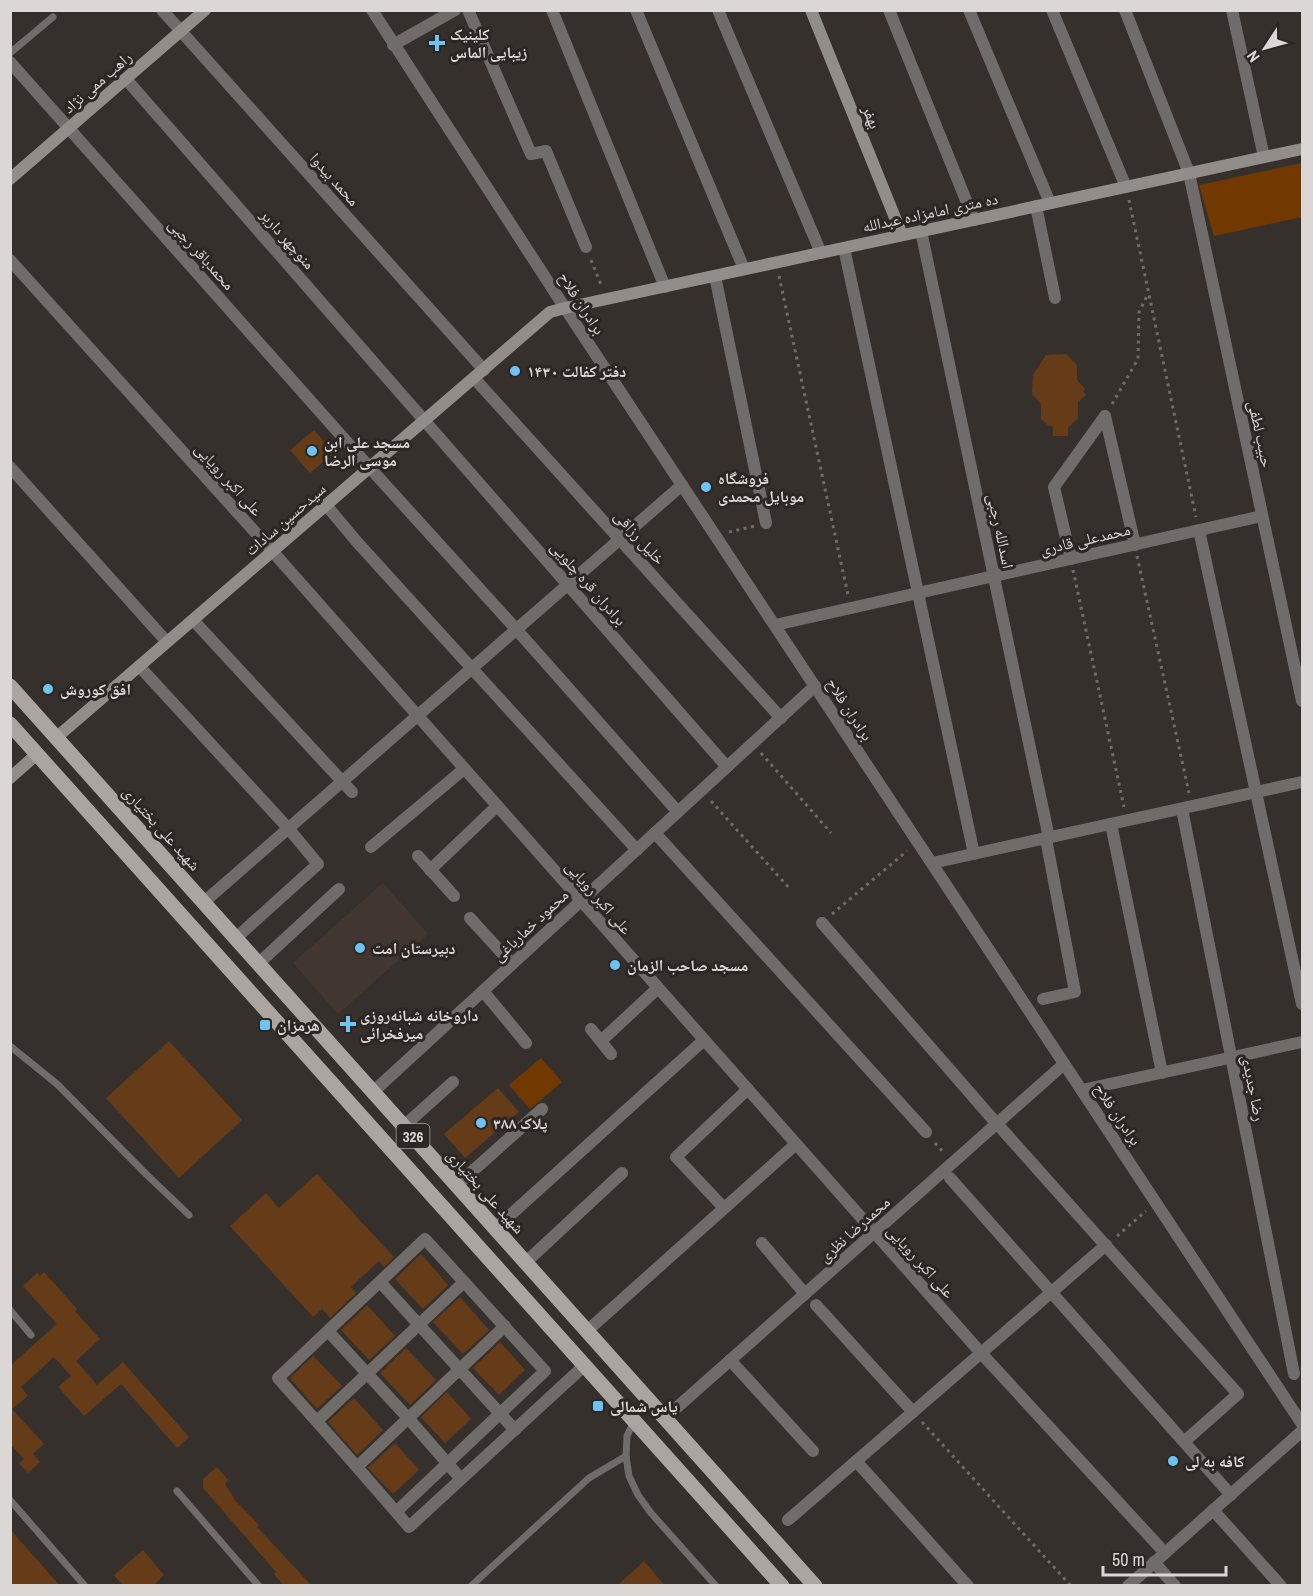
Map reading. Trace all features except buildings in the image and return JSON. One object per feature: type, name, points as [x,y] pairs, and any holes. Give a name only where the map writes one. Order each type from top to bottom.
[{"type":"main road","name":"راهب ممی نژاد","points":[[10,179],[205,10]]},
{"type":"main road","name":"بهفر","points":[[811,10],[902,235]]},
{"type":"main road","name":"ده متری امامزاده عبدالله","points":[[565,308],[1302,148]]},
{"type":"main road","name":"سیدحسین سادات","points":[[57,737],[550,312],[565,308]]},
{"type":"main road","name":"شهید علی بختیاری","points":[[10,686],[815,1586]]},
{"type":"main road","name":"326","points":[[10,724],[782,1586]]},
{"type":"main road","points":[[10,778],[57,737]]},
{"type":"main road","points":[[85,807],[104,790]]},
{"type":"main road","points":[[354,1108],[374,1091]]},
{"type":"street","name":"محمد بیدوا","points":[[162,10],[479,374]]},
{"type":"street","name":"برادران فلاح","points":[[372,10],[565,308],[1302,1424]]},
{"type":"street","points":[[393,45],[455,10]]},
{"type":"street","points":[[468,10],[531,154],[546,150],[586,247]]},
{"type":"street","points":[[552,10],[665,286]]},
{"type":"street","points":[[636,10],[744,269]]},
{"type":"street","points":[[718,10],[821,253]]},
{"type":"street","points":[[889,10],[974,220]]},
{"type":"street","points":[[969,10],[1050,203]]},
{"type":"street","points":[[1052,10],[1126,187]]},
{"type":"street","name":"حبیب لطفی","points":[[1125,10],[1189,173],[1302,701]]},
{"type":"street","points":[[1232,10],[1264,157]]},
{"type":"street","name":"محمدباقر رجبی","points":[[10,62],[678,812]]},
{"type":"street","name":"منوچهر داربر","points":[[126,79],[425,421]]},
{"type":"street","points":[[1036,206],[1055,298]]},
{"type":"street","name":"اسدالله رجبی","points":[[921,231],[994,576],[1047,838],[1075,992],[1043,999]]},
{"type":"street","points":[[843,248],[974,854]]},
{"type":"street","name":"علی اکبر رویایی","points":[[10,260],[273,552],[981,1353],[1165,1553]]},
{"type":"street","points":[[715,276],[766,523]]},
{"type":"street","name":"خلیل رزاقی","points":[[479,374],[620,539],[781,718]]},
{"type":"street","points":[[1105,416],[1135,544]]},
{"type":"street","points":[[1071,559],[1054,488],[1105,416]]},
{"type":"street","name":"برادران قره چلویی","points":[[425,421],[727,767]]},
{"type":"street","points":[[10,467],[167,642]]},
{"type":"street","points":[[204,902],[682,485]]},
{"type":"street","points":[[326,505],[637,850]]},
{"type":"street","name":"محمدعلی قادری","points":[[775,625],[1262,516]]},
{"type":"street","points":[[1198,530],[1302,1004]]},
{"type":"street","points":[[193,620],[352,792]]},
{"type":"street","points":[[139,666],[288,828],[318,864],[236,938]]},
{"type":"street","name":"محمود خمارباغی","points":[[374,1091],[815,686]]},
{"type":"street","points":[[371,846],[464,769]]},
{"type":"street","points":[[932,863],[1302,782]]},
{"type":"street","points":[[430,870],[497,806]]},
{"type":"street","name":"رضا جدیدی","points":[[1187,808],[1231,1057],[1298,1373]]},
{"type":"street","points":[[1111,825],[1162,1072]]},
{"type":"street","points":[[655,833],[926,1132]]},
{"type":"street","points":[[418,856],[454,896]]},
{"type":"street","points":[[259,963],[339,889]]},
{"type":"street","points":[[470,918],[512,964]]},
{"type":"street","points":[[822,923],[1238,1394],[1185,1442]]},
{"type":"street","points":[[601,1041],[658,988]]},
{"type":"street","points":[[483,991],[526,1043]]},
{"type":"street","points":[[591,1029],[611,1054]]},
{"type":"street","points":[[496,1228],[704,1040]]},
{"type":"street","points":[[1082,1090],[1302,1042]]},
{"type":"street","name":"محمدرضا نظری","points":[[665,1418],[952,1163],[999,1125],[1065,1064]]},
{"type":"street","points":[[404,1126],[453,1082]]},
{"type":"street","points":[[724,1208],[676,1157],[748,1089]]},
{"type":"street","points":[[457,1185],[543,1109]]},
{"type":"street","points":[[587,1331],[796,1144]]},
{"type":"street","points":[[526,1262],[622,1173]]},
{"type":"street","points":[[950,1178],[1231,1495]]},
{"type":"street","points":[[396,1512],[545,1371],[425,1239],[278,1378],[409,1527],[585,1365]]},
{"type":"street","points":[[762,1243],[805,1294]]},
{"type":"street","points":[[788,1520],[1106,1245]]},
{"type":"street","points":[[380,1282],[515,1430]]},
{"type":"street","points":[[316,1421],[464,1282]]},
{"type":"street","points":[[816,1305],[913,1412]]},
{"type":"street","points":[[357,1467],[505,1326]]},
{"type":"street","points":[[328,1331],[461,1479]]},
{"type":"street","points":[[730,1360],[813,1451]]},
{"type":"street","points":[[1274,1380],[1298,1373]]},
{"type":"street","points":[[1128,1586],[1302,1431]]},
{"type":"street","points":[[856,1461],[968,1586]]},
{"type":"street","points":[[1214,1510],[1281,1586]]},
{"type":"street","points":[[1154,1562],[1175,1586]]},
{"type":"lane","points":[[10,53],[53,17]]},
{"type":"lane","points":[[10,1046],[57,1084],[189,1215]]},
{"type":"lane","points":[[10,1310],[32,1335]]},
{"type":"lane","points":[[634,1421],[627,1436],[626,1456],[629,1476],[638,1495],[651,1514],[716,1586]]},
{"type":"lane","points":[[471,1586],[589,1478],[626,1456]]},
{"type":"lane","points":[[177,1491],[259,1586]]},
{"type":"lane","points":[[10,1500],[85,1586]]},
{"type":"path","points":[[1126,187],[1198,530]]},
{"type":"path","points":[[586,247],[607,299]]},
{"type":"path","points":[[777,262],[851,608]]},
{"type":"path","points":[[1105,416],[1138,359],[1139,312],[1148,293]]},
{"type":"path","points":[[716,536],[766,523]]},
{"type":"path","points":[[1135,544],[1187,808]]},
{"type":"path","points":[[1071,559],[1127,821]]},
{"type":"path","points":[[752,744],[831,833]]},
{"type":"path","points":[[701,791],[790,889]]},
{"type":"path","points":[[822,923],[918,842]]},
{"type":"path","points":[[926,1132],[952,1163]]},
{"type":"path","points":[[1106,1245],[1156,1202]]},
{"type":"path","points":[[913,1412],[1071,1586]]},
{"type":"shaded area","points":[[1302,163],[1302,217],[1214,236],[1199,185]]},
{"type":"shaded area","name":"دبیرستان امت","points":[[383,883],[428,934],[338,1014],[293,963]]},
{"type":"shaded area","points":[[541,1058],[562,1082],[530,1109],[509,1085]]},
{"type":"place","name":"کلینیک زیبایی الماس","points":[[437,43]]},
{"type":"place","name":"دفتر کفالت ۱۴۳۰","points":[[515,371]]},
{"type":"place","name":"مسجد علی ابن موسی الرضا","points":[[312,451]]},
{"type":"place","name":"فروشگاه موبایل محمدی","points":[[706,487]]},
{"type":"place","name":"افق کوروش","points":[[48,689]]},
{"type":"place","name":"دبیرستان امت","points":[[360,948]]},
{"type":"place","name":"مسجد صاحب الزمان","points":[[615,965]]},
{"type":"place","name":"داروخانه شبانه‌روزی میرفخرائی","points":[[348,1024]]},
{"type":"place","name":"هرمزان","points":[[265,1025]]},
{"type":"place","name":"پلاک ۳۸۸","points":[[481,1123]]},
{"type":"place","name":"یاس شمالی","points":[[598,1406]]},
{"type":"place","name":"کافه به لی","points":[[1173,1461]]}]
